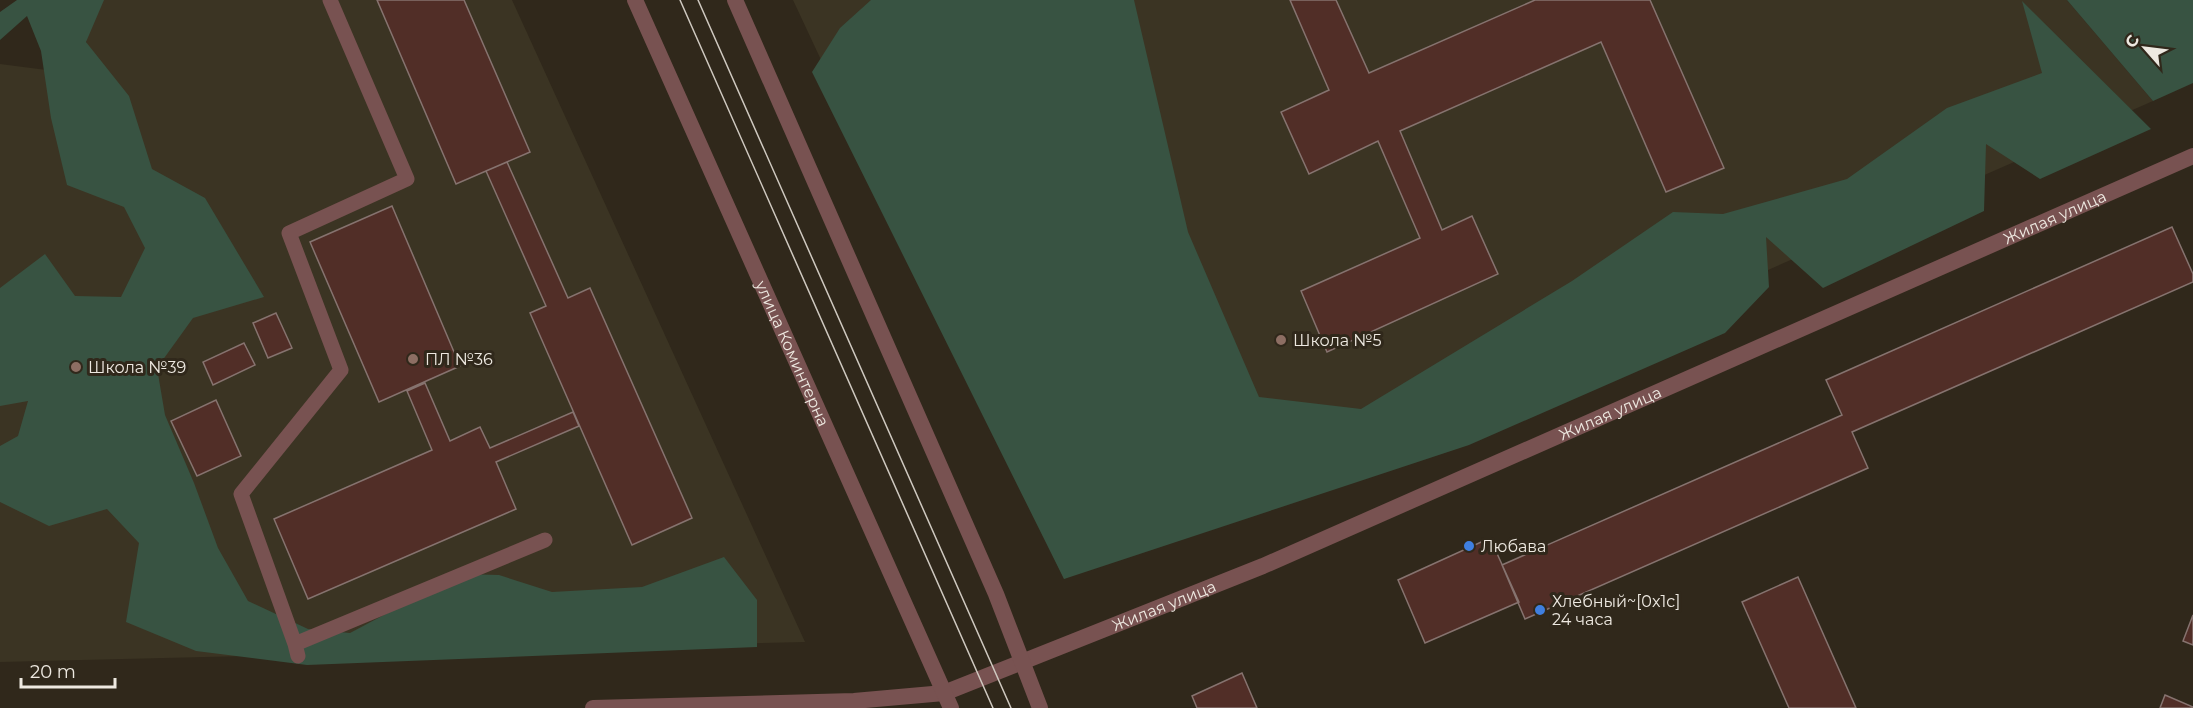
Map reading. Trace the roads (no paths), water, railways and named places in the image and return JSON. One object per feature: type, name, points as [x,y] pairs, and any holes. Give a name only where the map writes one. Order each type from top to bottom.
[{"type":"street","name":"улица Коминтерна","points":[[635,0],[948,700]]},
{"type":"street","points":[[735,0],[996,594],[1040,708]]},
{"type":"street","name":"Жилая улица","points":[[593,708],[948,700],[1022,661],[1263,566],[2193,156]]},
{"type":"lane","points":[[330,0],[407,180],[289,233],[341,370],[241,494],[296,650],[545,540]]},
{"type":"tram line","points":[[680,0],[993,708]]},
{"type":"tram line","points":[[698,0],[1011,708]]},
{"type":"place","name":"Школа №5","points":[[1281,340]]},
{"type":"place","name":"ПЛ №36","points":[[413,359]]},
{"type":"place","name":"Школа №39","points":[[76,367]]},
{"type":"place","name":"Любава","points":[[1469,546]]},
{"type":"place","name":"Хлебный~[0x1c] 24 часа","points":[[1540,610]]}]
